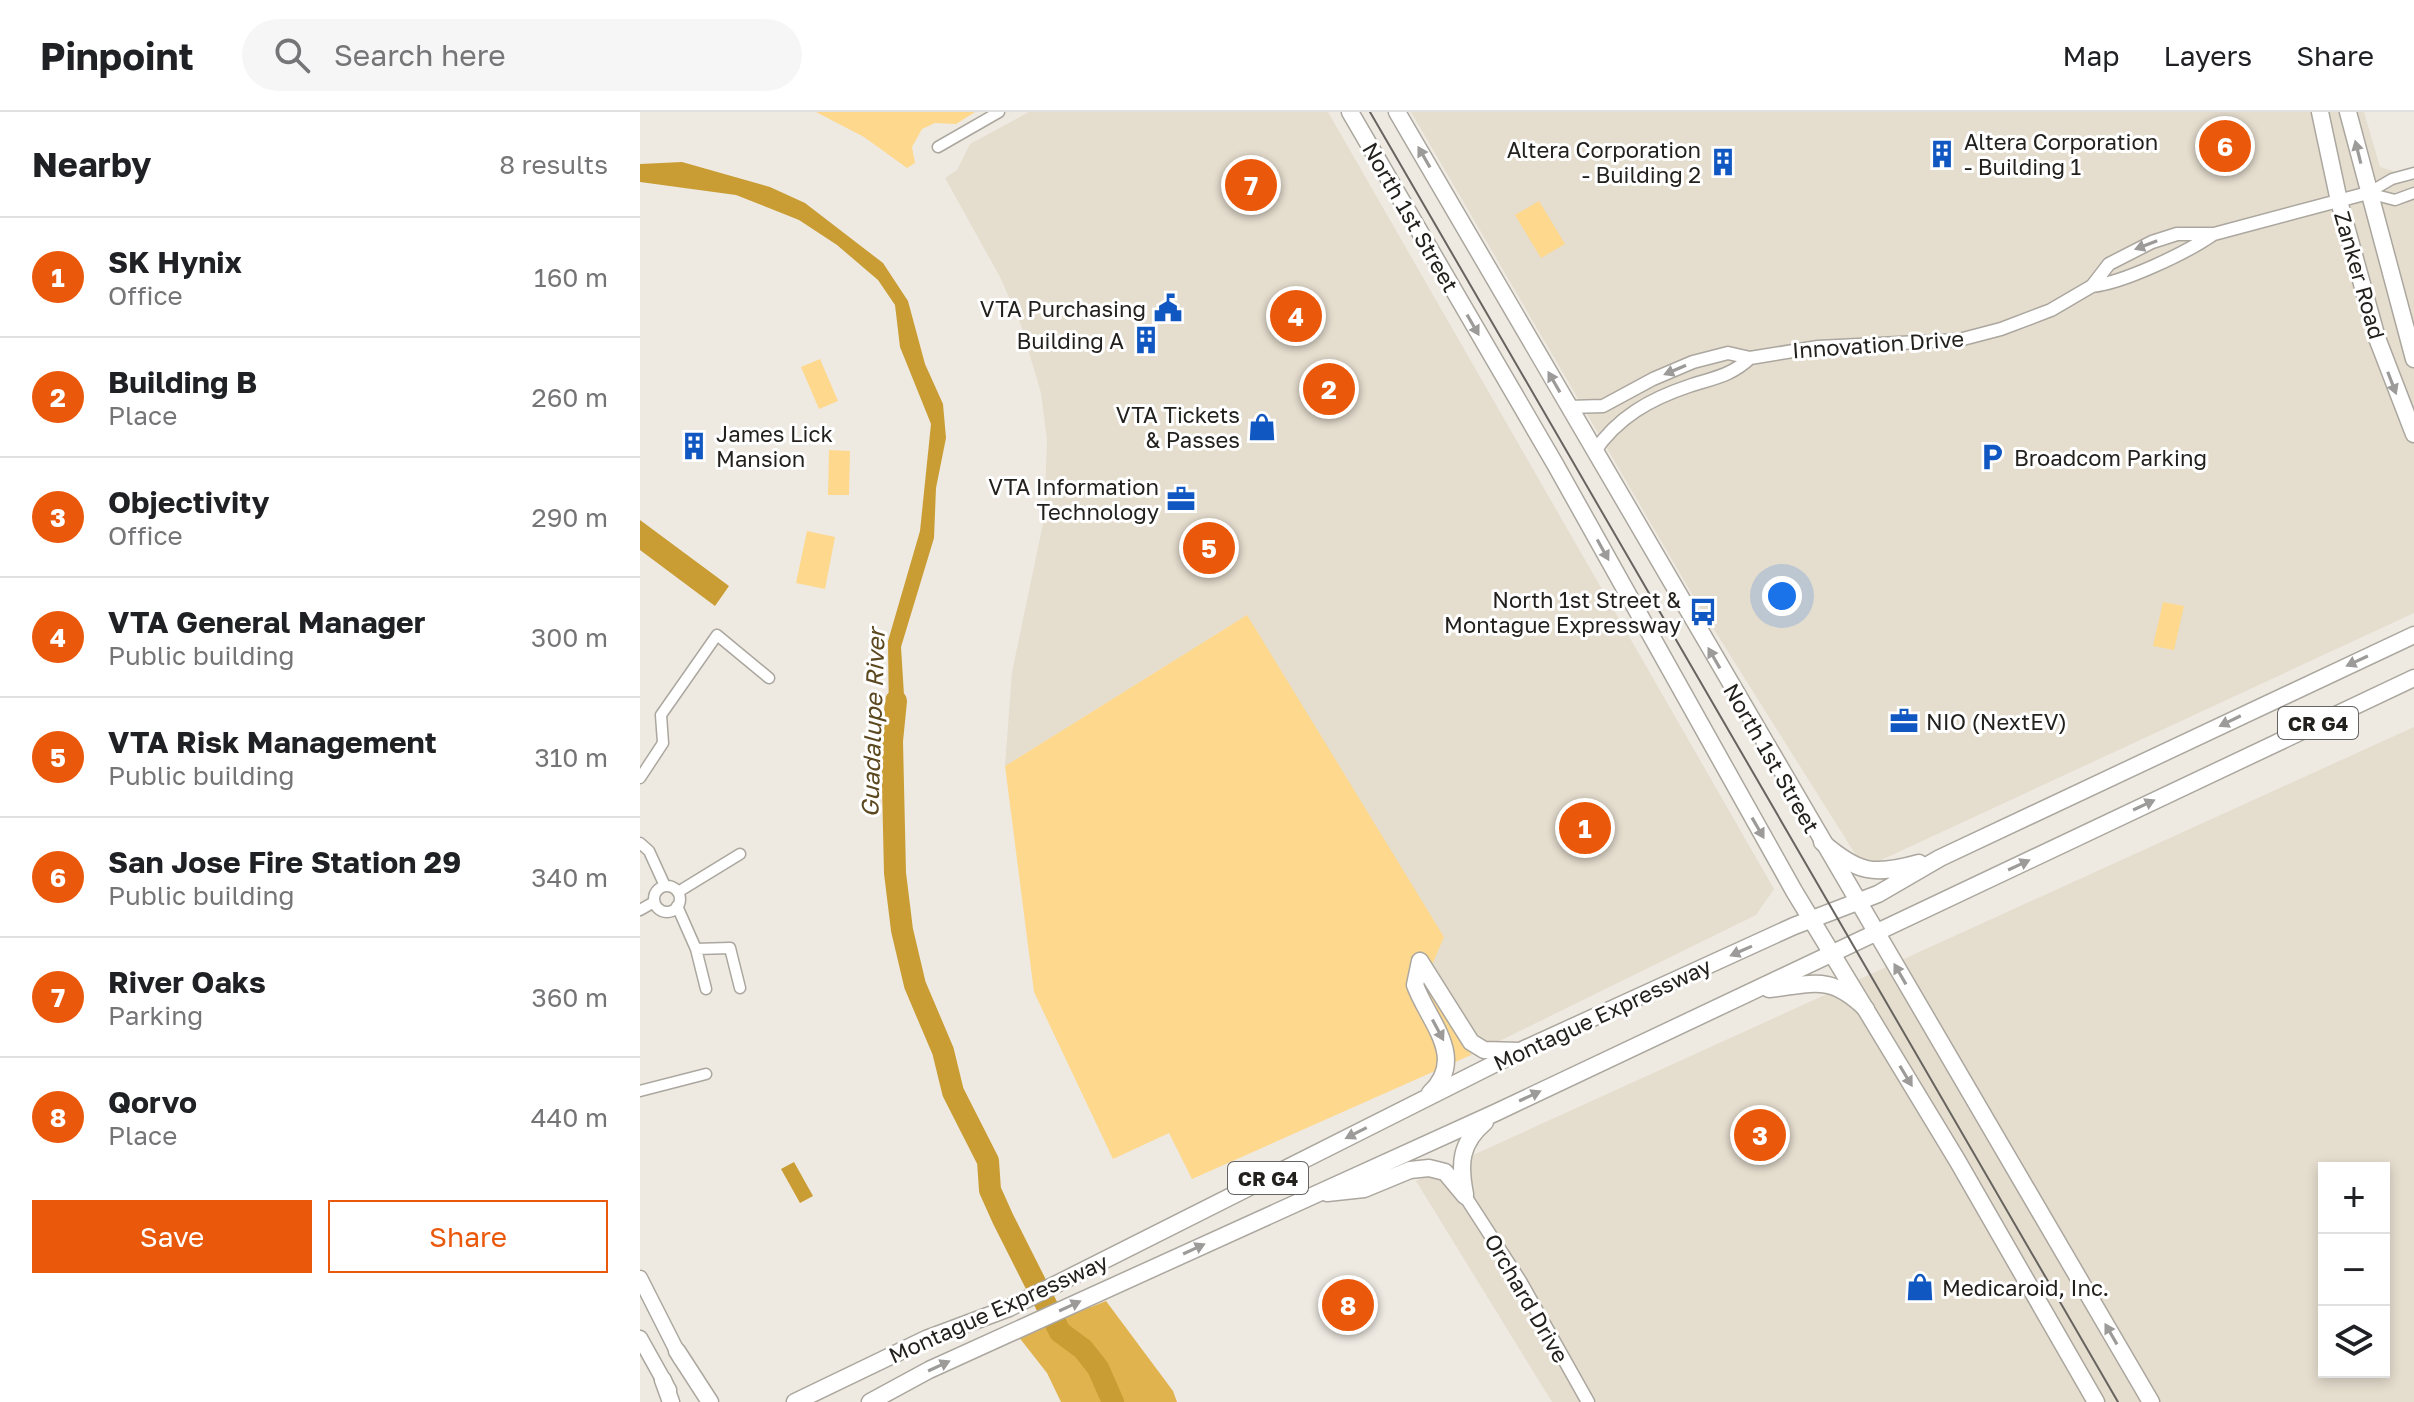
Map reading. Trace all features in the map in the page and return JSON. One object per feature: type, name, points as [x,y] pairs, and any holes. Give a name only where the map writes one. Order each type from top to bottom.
[{"type":"main road","name":"North 1st Street","points":[[1350,112],[1555,464],[1812,920],[2096,1402]]},
{"type":"main road","name":"North 1st Street","points":[[1397,112],[2151,1402]]},
{"type":"main road","name":"Zanker Road","points":[[2320,112],[2339,201],[2384,362],[2414,434]]},
{"type":"main road","name":"Zanker Road","points":[[2348,112],[2414,359]]},
{"type":"main road","points":[[2395,644],[2414,624]]},
{"type":"main road","name":"Montague Expressway","points":[[795,1402],[926,1339],[1009,1308],[1520,1051],[1858,902],[1940,858],[2414,635]]},
{"type":"main road","name":"Montague Expressway","points":[[870,1402],[1309,1195],[1497,1112],[2414,678]]},
{"type":"main road","points":[[1822,842],[1842,860],[1871,872],[1893,870],[1940,858]]},
{"type":"main road","points":[[1426,1097],[1438,1086],[1447,1059],[1444,1039],[1415,985],[1420,961],[1440,989],[1464,1035],[1477,1048],[1520,1051]]},
{"type":"main road","points":[[1755,990],[1830,984],[1850,993],[1866,1009]]},
{"type":"main road","points":[[1465,1196],[1460,1173],[1462,1152],[1475,1130],[1497,1112]]},
{"type":"main road","points":[[1309,1195],[1364,1189],[1410,1170],[1429,1168],[1445,1172],[1465,1196]]},
{"type":"main road","points":[[640,1278],[703,1402]]},
{"type":"main road","points":[[640,1338],[674,1402]]},
{"type":"main road","points":[[677,1351],[710,1402]]},
{"type":"street","points":[[938,147],[999,112]]},
{"type":"street","name":"Innovation Drive","points":[[2092,286],[2109,264],[2133,250],[2177,234],[2214,234],[2368,193],[2392,179],[2414,173]]},
{"type":"street","name":"Innovation Drive","points":[[2368,193],[2395,200],[2414,193]]},
{"type":"street","name":"Innovation Drive","points":[[1569,407],[1603,406],[1693,362],[1728,353],[1750,358],[1818,347],[1959,340],[2024,321],[2092,286],[2115,284],[2163,259],[2189,251],[2214,234]]},
{"type":"street","name":"Innovation Drive","points":[[1594,452],[1615,424],[1629,414],[1676,390],[1733,373],[1750,358]]},
{"type":"street","points":[[640,778],[663,743],[661,715],[717,635],[769,678]]},
{"type":"street","points":[[640,843],[649,851],[665,886],[678,892]]},
{"type":"street","points":[[678,892],[740,854]]},
{"type":"street","points":[[640,910],[654,902],[657,890],[665,886]]},
{"type":"street","points":[[678,892],[677,906],[696,949],[706,989]]},
{"type":"street","points":[[654,902],[662,911],[677,906]]},
{"type":"street","points":[[696,949],[730,948],[740,988]]},
{"type":"street","points":[[640,1091],[706,1074]]},
{"type":"street","name":"Orchard Drive","points":[[1465,1196],[1520,1281],[1588,1402]]},
{"type":"shaded area","points":[[816,112],[975,112],[956,124],[935,123],[922,129],[912,147],[915,163],[907,168],[864,137]]},
{"type":"shaded area","points":[[1029,112],[1328,112],[1774,889],[1756,915],[1471,1055],[1431,967],[1247,615],[1005,766],[1012,672],[1044,519],[1047,441],[1041,393],[1020,322],[1000,277],[945,178],[957,170],[970,144]]},
{"type":"shaded area","points":[[1411,112],[2364,112],[2380,167],[2396,172],[2414,166],[2414,613],[1864,868],[1696,601]]},
{"type":"shaded area","points":[[682,162],[770,187],[805,203],[883,263],[908,301],[925,364],[943,404],[946,438],[936,488],[934,538],[901,647],[905,711],[897,729],[889,725],[888,641],[920,531],[931,424],[900,347],[895,305],[878,280],[837,245],[799,220],[736,195],[640,182],[640,164]]},
{"type":"shaded area","points":[[1539,201],[1565,244],[1541,258],[1515,215]]},
{"type":"shaded area","points":[[820,359],[838,401],[819,409],[801,367]]},
{"type":"shaded area","points":[[829,450],[850,451],[849,495],[828,495]]},
{"type":"shaded area","points":[[640,520],[729,586],[715,606],[640,550]]},
{"type":"shaded area","points":[[807,531],[835,537],[825,589],[796,583]]},
{"type":"shaded area","points":[[2163,602],[2184,606],[2174,650],[2153,646]]},
{"type":"shaded area","points":[[1247,615],[1444,937],[1431,967],[1471,1055],[1192,1179],[1169,1133],[1113,1159],[1034,992],[1005,766]]},
{"type":"shaded area","points":[[2414,727],[2414,1402],[1552,1402],[1416,1181]]},
{"type":"shaded area","points":[[794,1162],[813,1196],[800,1203],[781,1169]]},
{"type":"shaded area","points":[[1106,1301],[1173,1391],[1177,1402],[1061,1402],[1047,1373],[1018,1336]]},
{"type":"waterway","name":"Guadalupe River","points":[[896,701],[892,741],[895,873],[902,930],[915,985],[943,1051],[953,1092],[988,1161],[990,1190],[1003,1219],[1060,1332],[1083,1349],[1098,1368],[1113,1402]]},
{"type":"tram line","points":[[1370,112],[2118,1402]]},
{"type":"place","name":"San Jose Fire Station 29","points":[[2225,146]]},
{"type":"place","name":"Altera Corporation - Building 1","points":[[1942,154]]},
{"type":"place","name":"Altera Corporation - Building 2","points":[[1723,162]]},
{"type":"place","name":"River Oaks","points":[[1251,185]]},
{"type":"place","name":"VTA Purchasing","points":[[1168,308]]},
{"type":"place","name":"VTA General Manager","points":[[1296,316]]},
{"type":"place","name":"Building A","points":[[1146,340]]},
{"type":"place","name":"Building B","points":[[1329,389]]},
{"type":"place","name":"VTA Tickets & Passes","points":[[1262,427]]},
{"type":"place","name":"James Lick Mansion","points":[[694,446]]},
{"type":"place","name":"Broadcom Parking","points":[[1992,457]]},
{"type":"place","name":"VTA Information Technology","points":[[1181,499]]},
{"type":"place","name":"VTA Risk Management","points":[[1209,548]]},
{"type":"place","name":"North 1st Street & Montague Expressway","points":[[1703,612]]},
{"type":"place","name":"NIO (NextEV)","points":[[1904,721]]},
{"type":"place","name":"SK Hynix","points":[[1585,828]]},
{"type":"place","name":"Objectivity","points":[[1760,1135]]},
{"type":"place","name":"Medicaroid, Inc.","points":[[1920,1287]]},
{"type":"place","name":"Qorvo","points":[[1348,1305]]}]
